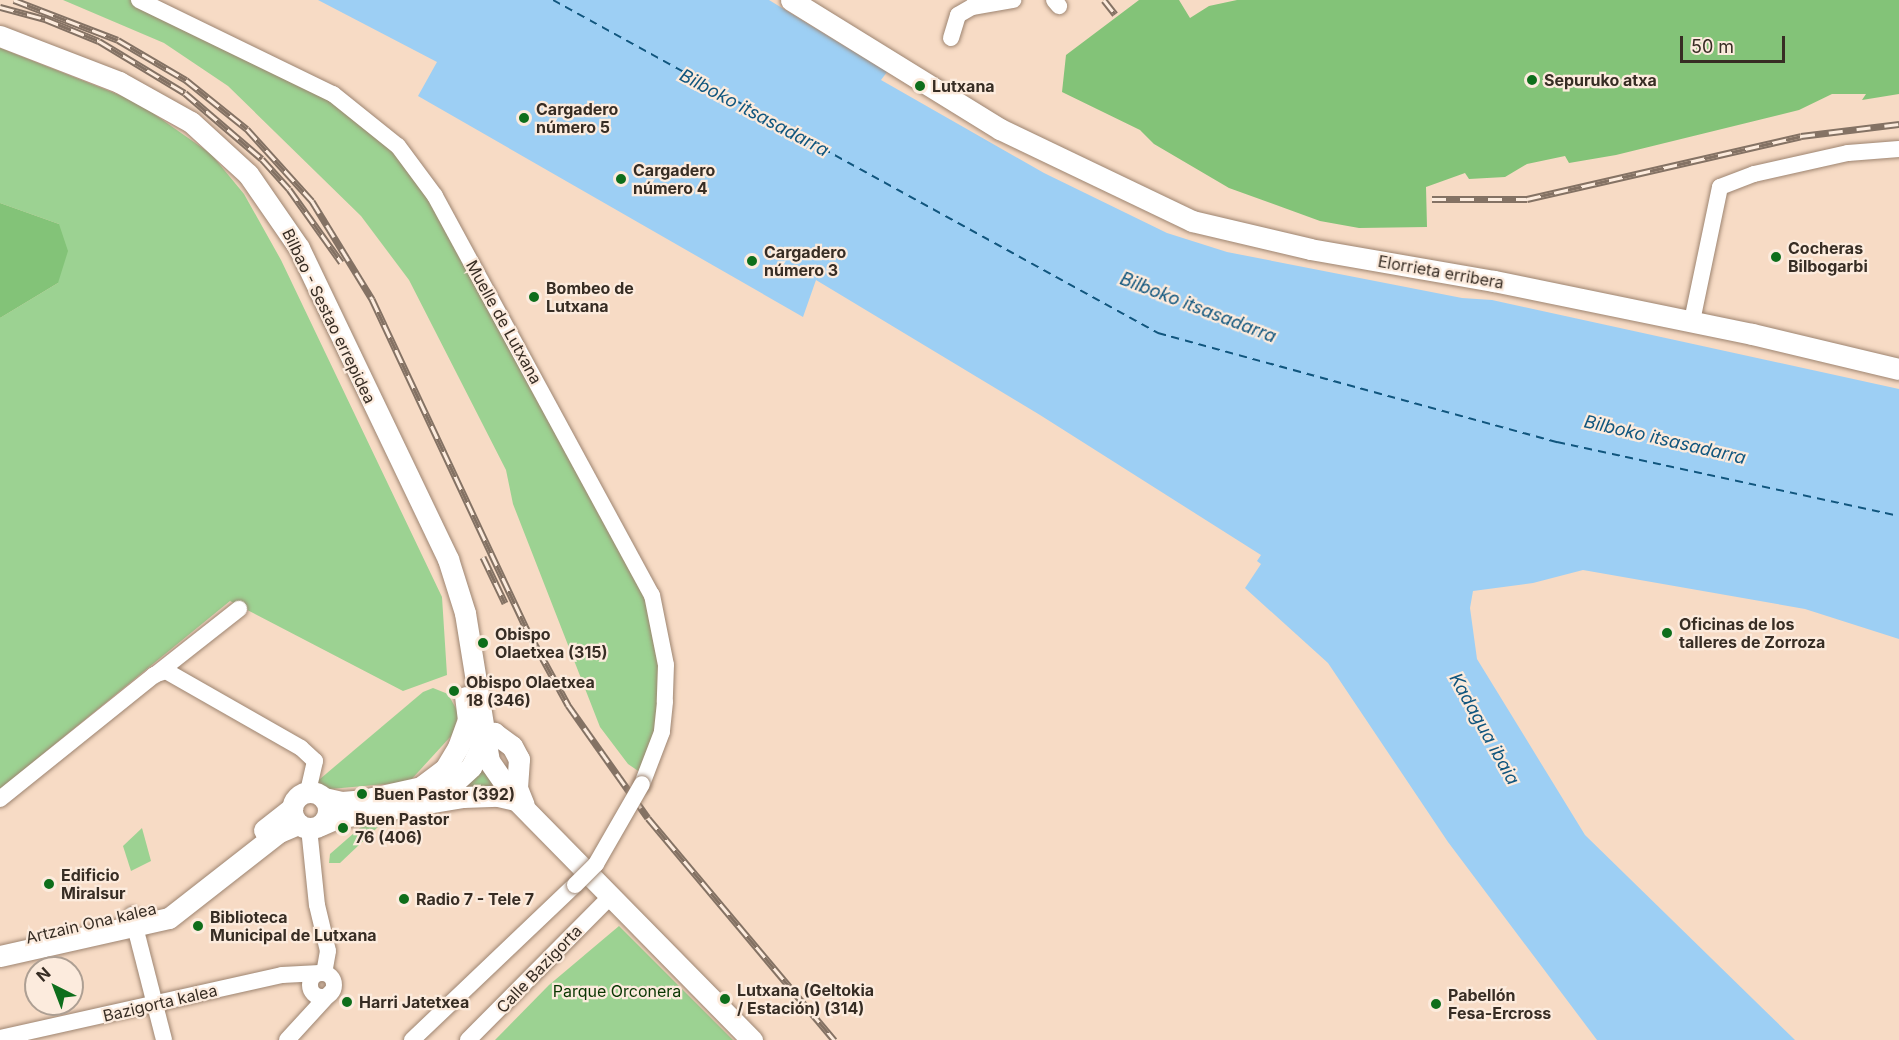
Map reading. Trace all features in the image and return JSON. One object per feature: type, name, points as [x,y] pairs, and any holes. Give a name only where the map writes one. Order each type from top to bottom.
[{"type":"main road","name":"Elorrieta erribera","points":[[793,0],[1000,129],[1192,221],[1310,249],[1494,281],[1692,321],[1899,369]]},
{"type":"main road","name":"Bilbao - Sestao errepidea","points":[[0,36],[140,94],[191,122],[248,174],[299,248],[448,560],[474,738]]},
{"type":"main road","points":[[474,738],[494,733],[512,746],[519,759],[517,788],[521,805]]},
{"type":"main road","points":[[427,795],[451,790],[474,738]]},
{"type":"main road","points":[[474,738],[495,782],[521,805],[752,1040]]},
{"type":"main road","points":[[315,789],[327,815],[305,821],[297,797],[315,789],[342,802],[427,795],[498,796],[521,805]]},
{"type":"main road","name":"Artzain Ona kalea","points":[[0,956],[134,921],[177,900],[305,821],[337,818],[427,795]]},
{"type":"main road","name":"Artzain Ona kalea","points":[[0,943],[134,921]]},
{"type":"street","name":"Muelle de Lutxana","points":[[139,0],[333,94],[398,146],[435,196],[652,595],[663,641],[665,702],[662,732],[642,784],[596,864],[418,1038]]},
{"type":"street","points":[[951,38],[958,15],[972,7],[1013,0]]},
{"type":"street","points":[[1692,321],[1720,187],[1755,174],[1848,153],[1899,149]]},
{"type":"street","points":[[0,799],[239,609]]},
{"type":"street","points":[[154,675],[166,671],[178,676],[286,740],[315,761],[315,789]]},
{"type":"street","points":[[286,1040],[331,992],[321,997],[311,991],[311,980],[322,973],[328,951],[317,905],[305,821]]},
{"type":"street","name":"Calle Bazigorta","points":[[468,1040],[610,897]]},
{"type":"street","points":[[134,921],[164,1040]]},
{"type":"street","name":"Bazigorta kalea","points":[[0,1038],[282,975],[322,973]]},
{"type":"green space","points":[[63,0],[139,0],[333,94],[398,146],[652,595],[666,665],[647,777],[628,764],[600,727],[513,504],[506,470],[409,280],[361,216],[228,86],[164,43]]},
{"type":"green space","points":[[1139,0],[1179,0],[1190,18],[1209,6],[1237,0],[1899,0],[1899,94],[1862,100],[1866,94],[1832,94],[1799,110],[1616,155],[1569,163],[1565,156],[1527,164],[1505,177],[1469,179],[1465,173],[1426,187],[1427,227],[1359,228],[1320,221],[1229,188],[1154,144],[1140,130],[1062,92],[1066,55]]},
{"type":"green space","points":[[0,48],[137,102],[211,154],[244,194],[281,260],[442,597],[447,675],[403,691],[230,601],[0,789],[0,318],[58,283],[59,224],[0,203]]},
{"type":"green space","points":[[0,203],[59,224],[68,251],[58,283],[0,318]]},
{"type":"green space","points":[[433,688],[448,694],[459,714],[452,735],[409,782],[319,790],[314,784],[423,692]]},
{"type":"green space","points":[[479,764],[495,788],[461,789]]},
{"type":"green space","points":[[380,825],[340,863],[329,863],[330,854],[362,826]]},
{"type":"green space","points":[[142,828],[151,861],[131,871],[123,846]]},
{"type":"green space","name":"Parque Orconera","points":[[619,926],[733,1040],[495,1040],[549,985]]},
{"type":"water","points":[[318,0],[769,0],[887,72],[881,80],[1044,173],[1167,233],[1227,252],[1462,298],[1492,300],[1899,389],[1899,639],[1805,609],[1583,570],[1533,583],[1473,591],[1470,608],[1477,659],[1585,835],[1795,1040],[1597,1040],[1448,842],[1328,663],[1245,588],[1261,564],[1257,561],[1261,555],[1040,415],[816,280],[803,317],[418,96],[437,62]]},
{"type":"ferry route","points":[[553,0],[1158,333],[1557,442],[1899,516]]},
{"type":"railway","points":[[14,0],[118,40],[186,80],[247,129],[312,201],[372,299],[525,626],[568,705],[648,818],[834,1040]]},
{"type":"railway","points":[[1104,0],[1115,14]]},
{"type":"railway","points":[[0,7],[45,19],[99,41],[185,93],[262,159],[289,189],[341,262]]},
{"type":"railway","points":[[1432,199],[1527,199],[1801,136],[1899,124]]},
{"type":"railway","points":[[483,557],[505,603]]},
{"type":"place","name":"Sepuruko atxa","points":[[1532,80]]},
{"type":"place","name":"Lutxana","points":[[920,86]]},
{"type":"place","name":"Cargadero número 5","points":[[524,118]]},
{"type":"place","name":"Cargadero número 4","points":[[621,179]]},
{"type":"place","name":"Cocheras Bilbogarbi","points":[[1776,257]]},
{"type":"place","name":"Cargadero número 3","points":[[752,261]]},
{"type":"place","name":"Bombeo de Lutxana","points":[[534,297]]},
{"type":"place","name":"Oficinas de los talleres de Zorroza","points":[[1667,633]]},
{"type":"place","name":"Obispo Olaetxea (315)","points":[[483,643]]},
{"type":"place","name":"Obispo Olaetxea 18 (346)","points":[[454,691]]},
{"type":"place","name":"Buen Pastor (392)","points":[[362,794]]},
{"type":"place","name":"Buen Pastor 76 (406)","points":[[343,828]]},
{"type":"place","name":"Edificio Miralsur","points":[[49,884]]},
{"type":"place","name":"Radio 7 - Tele 7","points":[[404,899]]},
{"type":"place","name":"Biblioteca Municipal de Lutxana","points":[[198,926]]},
{"type":"place","name":"Lutxana (Geltokia / Estación) (314)","points":[[725,999]]},
{"type":"place","name":"Harri Jatetxea","points":[[347,1002]]},
{"type":"place","name":"Pabellón Fesa-Ercross","points":[[1436,1004]]},
{"type":"water label","name":"Bilboko itsasadarra","points":[[754,113]]},
{"type":"water label","name":"Bilboko itsasadarra","points":[[1198,308]]},
{"type":"water label","name":"Bilboko itsasadarra","points":[[1665,440]]},
{"type":"water label","name":"Kadagua ibaia","points":[[1484,729]]}]
